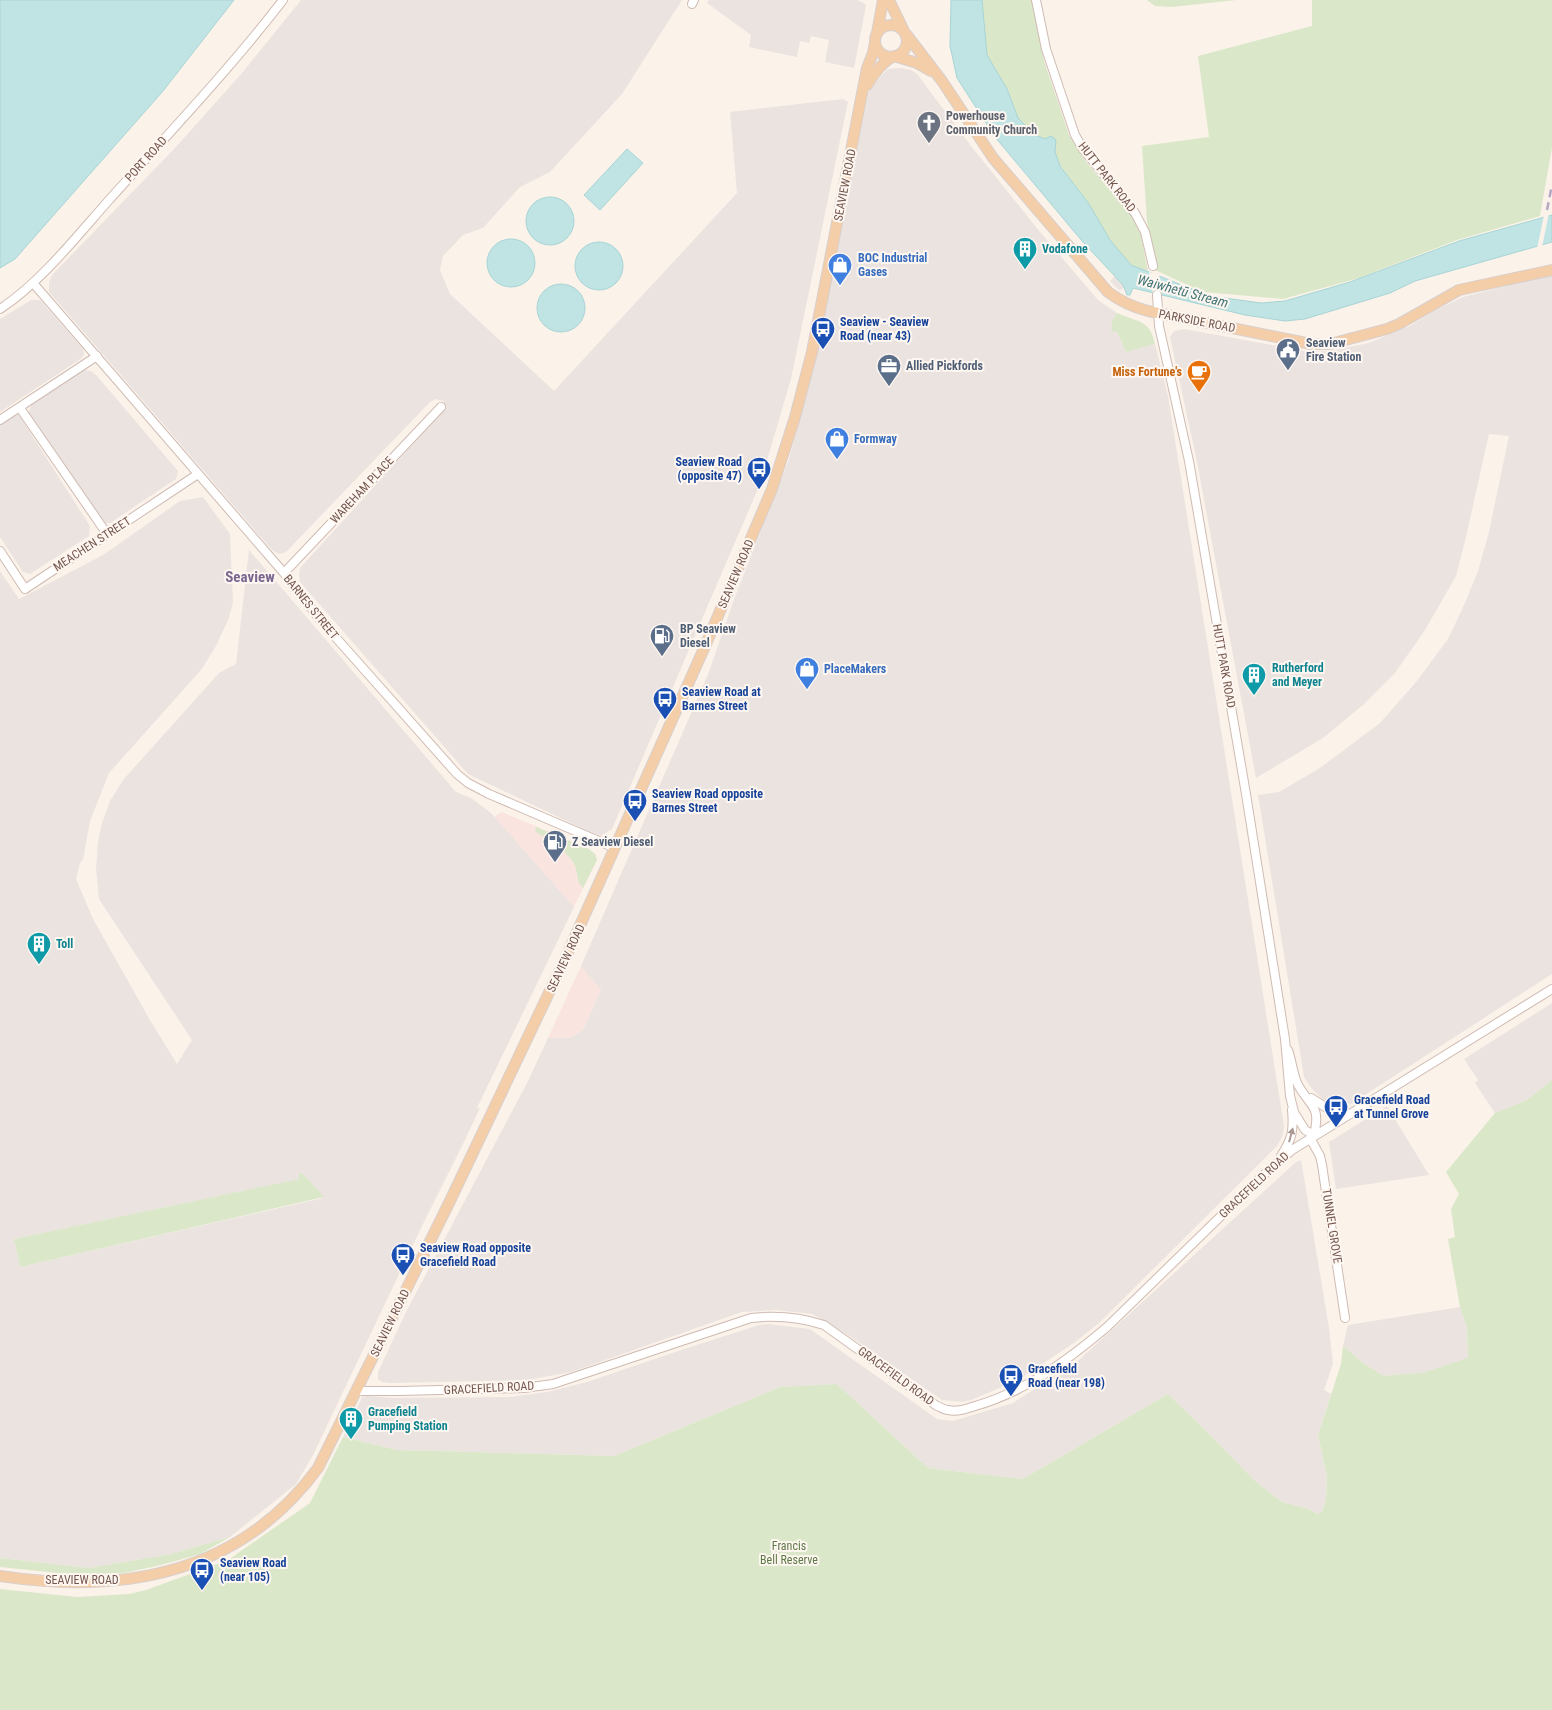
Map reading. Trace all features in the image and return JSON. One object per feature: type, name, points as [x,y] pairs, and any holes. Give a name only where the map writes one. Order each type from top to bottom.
[{"type":"main road","name":"SEAVIEW ROAD","points":[[0,1576],[81,1582],[126,1580],[182,1567],[230,1548],[254,1532],[293,1498],[310,1479],[326,1454],[561,968],[750,544],[772,489],[786,449],[812,352],[867,68],[873,53],[883,0]]},
{"type":"main road","points":[[889,0],[905,32],[907,44],[902,53],[894,56],[881,53],[876,38],[882,27],[891,24],[896,25],[905,32]]},
{"type":"main road","name":"PARKSIDE ROAD","points":[[905,32],[937,74],[993,158],[1108,292],[1132,307],[1311,344],[1330,344],[1399,324],[1459,290],[1552,270]]},
{"type":"main road","name":"SEAVIEW ROAD","points":[[864,90],[879,68],[894,56]]},
{"type":"main road","name":"PARKSIDE ROAD","points":[[894,56],[917,63],[937,74]]},
{"type":"street","name":"PORT ROAD","points":[[0,309],[17,298],[33,283],[220,78],[283,0]]},
{"type":"street","name":"HUTT PARK ROAD","points":[[1036,0],[1046,48],[1075,135],[1083,149],[1135,213],[1145,232],[1153,266]]},
{"type":"street","name":"BARNES STREET","points":[[33,283],[284,573],[322,622],[463,780],[488,794],[615,848]]},
{"type":"street","name":"HUTT PARK ROAD","points":[[1157,295],[1159,326],[1189,461],[1200,522],[1285,1039],[1297,1084],[1315,1108],[1317,1115],[1317,1123],[1312,1136],[1305,1130],[1292,1105]]},
{"type":"street","points":[[0,420],[97,356]]},
{"type":"street","name":"WAREHAM PLACE","points":[[284,573],[441,407]]},
{"type":"street","points":[[20,408],[107,534]]},
{"type":"street","name":"MEACHEN STREET","points":[[0,551],[25,589],[198,474]]},
{"type":"street","name":"GRACEFIELD ROAD","points":[[357,1391],[400,1392],[524,1388],[553,1384],[751,1318],[773,1315],[807,1320],[824,1325],[937,1406],[947,1410],[961,1410],[1009,1394],[1081,1349],[1107,1327],[1278,1162],[1312,1136],[1552,989]]},
{"type":"street","name":"HUTT PARK ROAD","points":[[1278,1162],[1291,1138],[1293,1127],[1292,1105],[1286,1068],[1285,1039]]},
{"type":"street","name":"HUTT PARK ROAD","points":[[1304,1092],[1327,1108],[1350,1114]]},
{"type":"street","name":"TUNNEL GROVE","points":[[1312,1136],[1322,1166],[1345,1318]]},
{"type":"shaded area","points":[[301,0],[682,0],[622,94],[550,172],[520,187],[483,228],[463,235],[443,256],[440,270],[450,294],[554,391],[737,193],[730,112],[843,99],[848,102],[791,379],[760,484],[612,829],[601,836],[468,774],[300,582],[300,568],[444,410],[444,401],[436,399],[430,402],[286,552],[279,554],[272,550],[49,292],[49,282],[53,274],[175,148],[242,73]]},
{"type":"shaded area","points":[[709,0],[857,0],[862,2],[866,5],[854,68],[825,62],[829,40],[811,36],[809,43],[800,41],[797,57],[749,47],[751,35],[707,3]]},
{"type":"shaded area","points":[[901,68],[911,70],[917,74],[971,146],[1040,232],[1098,300],[1117,313],[1112,321],[1126,352],[1155,344],[1168,396],[1284,1126],[1283,1135],[1277,1146],[1099,1323],[1074,1343],[1018,1380],[971,1400],[963,1402],[942,1400],[827,1322],[812,1314],[776,1310],[742,1312],[571,1372],[528,1380],[382,1382],[378,1379],[378,1372],[406,1312],[527,1083],[548,1038],[570,1038],[583,1030],[601,990],[581,966],[709,672],[733,602],[788,462],[810,383],[870,87],[888,69]]},
{"type":"shaded area","points":[[1552,274],[1552,974],[1351,1104],[1344,1105],[1324,1100],[1312,1089],[1304,1077],[1258,795],[1279,792],[1320,768],[1380,723],[1417,681],[1448,639],[1478,571],[1489,532],[1509,436],[1489,434],[1456,576],[1425,630],[1395,673],[1364,704],[1323,738],[1256,778],[1196,457],[1170,337],[1174,331],[1184,329],[1310,352],[1328,351],[1369,343],[1410,326],[1436,310],[1463,297]]},
{"type":"shaded area","points":[[1115,276],[1124,287],[1120,291],[1110,281]]},
{"type":"shaded area","points":[[31,300],[40,300],[83,349],[84,354],[82,358],[0,412],[0,319]]},
{"type":"shaded area","points":[[84,370],[91,371],[97,376],[178,471],[176,479],[110,523],[102,523],[28,413],[32,404]]},
{"type":"shaded area","points":[[13,414],[19,415],[90,526],[89,536],[30,574],[23,572],[0,537],[0,423]]},
{"type":"shaded area","points":[[203,497],[230,534],[233,603],[228,620],[216,646],[201,670],[109,773],[90,821],[83,860],[80,863],[76,879],[93,919],[177,1064],[192,1040],[99,899],[96,869],[98,842],[110,801],[123,780],[219,673],[236,664],[249,550],[456,792],[471,798],[491,813],[574,907],[477,1108],[480,1108],[462,1146],[313,1455],[296,1484],[230,1537],[171,1554],[89,1568],[0,1558],[0,571],[19,599],[103,555],[180,501]],"holes":[[[299,1174],[323,1198],[20,1267],[14,1239],[300,1179]]]},
{"type":"shaded area","points":[[502,812],[589,849],[595,854],[597,860],[574,907],[494,817]]},
{"type":"shaded area","points":[[581,966],[601,990],[583,1030],[570,1038],[548,1038]]},
{"type":"shaded area","points":[[1552,1003],[1552,1080],[1527,1100],[1495,1113],[1475,1083],[1478,1080],[1464,1059]]},
{"type":"shaded area","points":[[1387,1106],[1429,1175],[1336,1189],[1329,1142]]},
{"type":"shaded area","points":[[1301,1160],[1329,1328],[1333,1364],[1324,1390],[1331,1394],[1318,1435],[1327,1477],[1326,1499],[1322,1512],[1317,1514],[1309,1509],[1282,1502],[1254,1480],[1168,1394],[1023,1479],[928,1468],[837,1384],[780,1387],[614,1456],[397,1450],[343,1437],[362,1397],[510,1397],[547,1392],[587,1382],[759,1325],[768,1324],[810,1329],[937,1419],[953,1421],[1013,1403],[1079,1360],[1296,1162]]},
{"type":"shaded area","points":[[1460,1307],[1467,1327],[1468,1359],[1425,1372],[1384,1376],[1363,1363],[1343,1346],[1348,1325]]},
{"type":"green space","points":[[982,0],[1033,0],[1044,61],[1069,135],[1086,162],[1131,215],[1141,235],[1148,272],[1131,265],[1110,240],[1089,204],[1060,165],[1055,152],[1055,144],[1035,135],[1018,118],[1007,89],[987,55]]},
{"type":"green space","points":[[1147,0],[1236,0],[1172,7],[1155,6]]},
{"type":"green space","points":[[1312,0],[1552,0],[1552,147],[1540,216],[1457,240],[1359,278],[1283,299],[1203,292],[1155,270],[1147,222],[1142,146],[1209,137],[1198,56],[1312,26]]},
{"type":"green space","points":[[1117,313],[1142,322],[1150,330],[1155,344],[1126,352],[1117,332],[1111,331],[1112,321]]},
{"type":"green space","points":[[536,827],[589,849],[595,854],[597,860],[583,888],[578,880],[572,860],[563,851],[535,831]]},
{"type":"green space","name":"Francis Bell Reserve","points":[[1552,1080],[1552,1710],[0,1710],[0,1589],[77,1597],[129,1594],[146,1590],[228,1560],[310,1503],[343,1437],[397,1450],[614,1456],[780,1387],[837,1384],[928,1468],[1023,1479],[1168,1394],[1254,1480],[1282,1502],[1309,1509],[1317,1514],[1322,1512],[1326,1499],[1327,1477],[1318,1435],[1341,1364],[1343,1346],[1363,1363],[1384,1376],[1425,1372],[1468,1358],[1467,1327],[1460,1307],[1448,1239],[1455,1237],[1451,1209],[1459,1194],[1446,1172],[1495,1113],[1527,1100]]},
{"type":"green space","points":[[299,1173],[304,1175],[324,1197],[20,1267],[14,1239],[299,1179]]},
{"type":"green space","points":[[230,1537],[200,1554],[124,1573],[76,1575],[0,1567],[0,1558],[89,1568],[171,1554]]},
{"type":"water","points":[[0,0],[234,0],[163,91],[15,259],[0,268]]},
{"type":"water","name":"Waiwhetū Stream","points":[[951,0],[982,0],[987,55],[1007,89],[1018,118],[1035,135],[1045,139],[1051,136],[1056,140],[1055,152],[1060,166],[1089,204],[1110,240],[1131,265],[1210,296],[1261,303],[1285,301],[1350,282],[1459,241],[1552,215],[1552,242],[1415,281],[1390,293],[1305,319],[1285,321],[1245,315],[1133,288],[1130,295],[1127,295],[1123,285],[1082,241],[995,137],[957,78],[950,46]]},
{"type":"water","points":[[627,149],[643,163],[600,210],[584,195]]},
{"type":"water","points":[[550,197],[559,199],[567,204],[572,212],[574,221],[572,230],[567,238],[559,243],[550,245],[541,243],[533,238],[528,230],[526,221],[528,212],[533,204],[541,199]]},
{"type":"water","points":[[511,239],[520,241],[528,246],[533,254],[535,263],[533,272],[528,280],[520,285],[511,287],[502,285],[494,280],[489,272],[487,263],[489,254],[494,246],[502,241]]},
{"type":"water","points":[[599,242],[608,244],[616,249],[621,257],[623,266],[621,275],[616,283],[608,288],[599,290],[590,288],[582,283],[577,275],[575,266],[577,257],[582,249],[590,244]]},
{"type":"water","points":[[561,284],[570,286],[578,291],[583,299],[585,308],[583,317],[578,325],[570,330],[561,332],[552,330],[544,325],[539,317],[537,308],[539,299],[544,291],[552,286]]},
{"type":"pier","points":[[1549,213],[1542,247],[1537,249],[1544,215]]},
{"type":"pier","points":[[1149,272],[1159,274],[1162,296],[1153,294]]},
{"type":"railway","points":[[1547,210],[1552,185]]},
{"type":"place","name":"Powerhouse Community Church","points":[[929,144]]},
{"type":"place","name":"Vodafone","points":[[1025,270]]},
{"type":"place","name":"BOC Industrial Gases","points":[[840,286]]},
{"type":"place","name":"Seaview - Seaview Road (near 43)","points":[[823,350]]},
{"type":"place","name":"Seaview Fire Station","points":[[1288,371]]},
{"type":"place","name":"Allied Pickfords","points":[[889,387]]},
{"type":"place","name":"Miss Fortune's","points":[[1199,393]]},
{"type":"place","name":"Formway","points":[[837,460]]},
{"type":"place","name":"Seaview Road (opposite 47)","points":[[759,490]]},
{"type":"place","name":"BP Seaview Diesel","points":[[662,657]]},
{"type":"place","name":"PlaceMakers","points":[[807,690]]},
{"type":"place","name":"Rutherford and Meyer","points":[[1254,696]]},
{"type":"place","name":"Seaview Road at Barnes Street","points":[[665,720]]},
{"type":"place","name":"Seaview Road opposite Barnes Street","points":[[635,822]]},
{"type":"place","name":"Z Seaview Diesel","points":[[555,863]]},
{"type":"place","name":"Toll","points":[[39,965]]},
{"type":"place","name":"Gracefield Road at Tunnel Grove","points":[[1336,1128]]},
{"type":"place","name":"Seaview Road opposite Gracefield Road","points":[[403,1276]]},
{"type":"place","name":"Gracefield Road (near 198)","points":[[1011,1397]]},
{"type":"place","name":"Gracefield Pumping Station","points":[[351,1440]]},
{"type":"place","name":"Seaview Road (near 105)","points":[[202,1591]]},
{"type":"district","name":"Seaview","points":[[250,577]]}]
